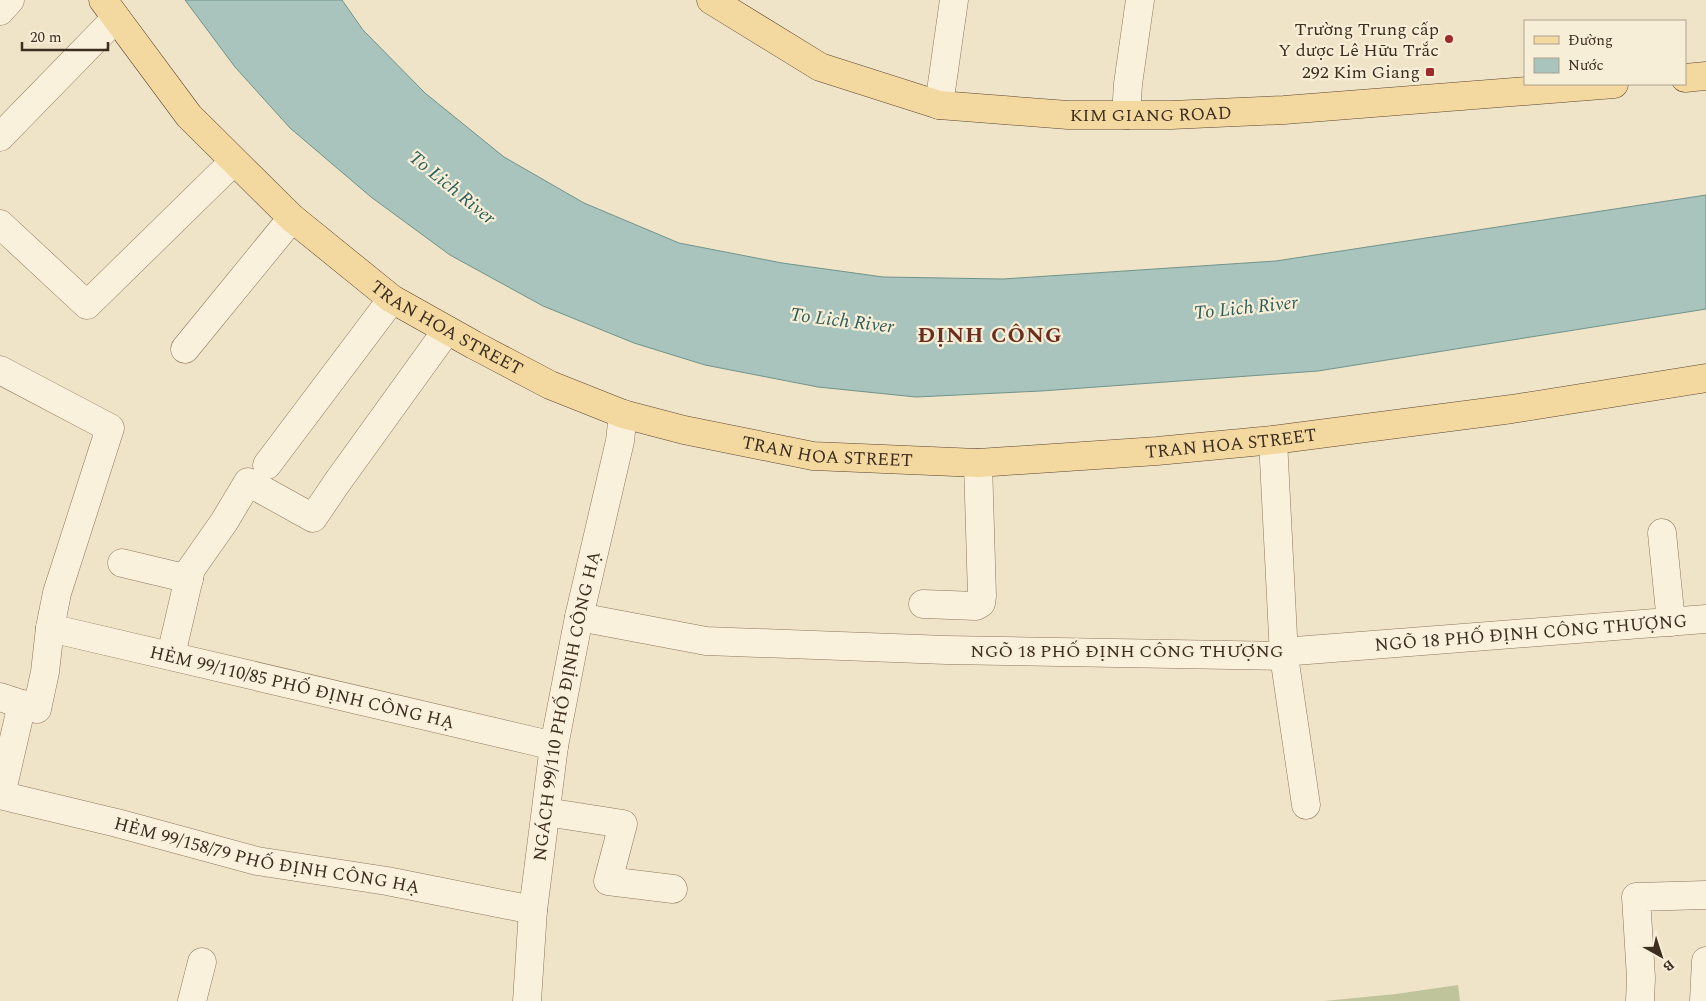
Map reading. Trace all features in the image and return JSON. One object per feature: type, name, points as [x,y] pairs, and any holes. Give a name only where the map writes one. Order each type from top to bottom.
[{"type":"main road","name":"KIM GIANG ROAD","points":[[711,0],[820,67],[939,105],[1068,115],[1172,115],[1284,110],[1601,85]]},
{"type":"main road","name":"TRAN HOA STREET","points":[[109,9],[189,116],[233,162],[292,218],[392,299],[550,386],[623,414],[708,435],[813,456],[978,463],[1157,451],[1273,440],[1512,409],[1706,378]]},
{"type":"main road","points":[[1686,78],[1706,76]]},
{"type":"street","points":[[0,10],[10,0]]},
{"type":"street","points":[[939,105],[954,0]]},
{"type":"street","points":[[1126,115],[1128,84],[1140,0]]},
{"type":"street","points":[[0,137],[109,9]]},
{"type":"street","points":[[0,224],[87,305],[233,162]]},
{"type":"street","points":[[185,349],[292,218]]},
{"type":"street","points":[[267,465],[392,299]]},
{"type":"street","points":[[171,655],[191,569],[224,522],[248,482],[312,518],[447,330]]},
{"type":"street","points":[[0,370],[110,428],[57,593],[50,628],[45,672],[37,709],[11,701]]},
{"type":"street","name":"NGÁCH 99/110 PHỐ ĐỊNH CÔNG HẠ","points":[[527,1001],[533,910],[554,746],[579,617],[620,441],[623,414]]},
{"type":"street","points":[[1273,440],[1284,656],[1306,805]]},
{"type":"street","points":[[924,604],[976,606],[981,603],[978,463]]},
{"type":"street","points":[[1662,533],[1671,622]]},
{"type":"street","points":[[122,563],[189,579]]},
{"type":"street","name":"NGÕ 18 PHỐ ĐỊNH CÔNG THƯỢNG","points":[[579,617],[706,641],[946,650],[1284,656],[1295,652],[1706,619]]},
{"type":"street","name":"HẺM 99/110/85 PHỐ ĐỊNH CÔNG HẠ","points":[[50,628],[554,746]]},
{"type":"street","name":"HẺM 99/158/79 PHỐ ĐỊNH CÔNG HẠ","points":[[11,701],[0,795],[117,823],[257,861],[387,881],[533,910]]},
{"type":"street","points":[[546,812],[623,824],[608,881],[673,889]]},
{"type":"street","points":[[1640,1001],[1642,978],[1636,897],[1706,895]]},
{"type":"street","points":[[1704,1001],[1706,961]]},
{"type":"street","points":[[192,1001],[202,962]]},
{"type":"green space","points":[[1458,985],[1460,1001],[1324,1001],[1396,994]]},
{"type":"water","name":"To Lich River","points":[[185,0],[342,0],[363,30],[425,93],[504,157],[584,203],[679,243],[782,263],[883,277],[1003,279],[1276,261],[1706,195],[1706,309],[1318,371],[1041,391],[916,397],[818,387],[705,365],[634,343],[543,306],[450,255],[371,197],[290,128],[235,67]]},
{"type":"place","name":"Trường Trung cấp Y dược Lê Hữu Trắc","points":[[1449,39]]},
{"type":"place","name":"292 Kim Giang","points":[[1430,72]]},
{"type":"district","name":"ĐỊNH CÔNG","points":[[990,335]]}]
